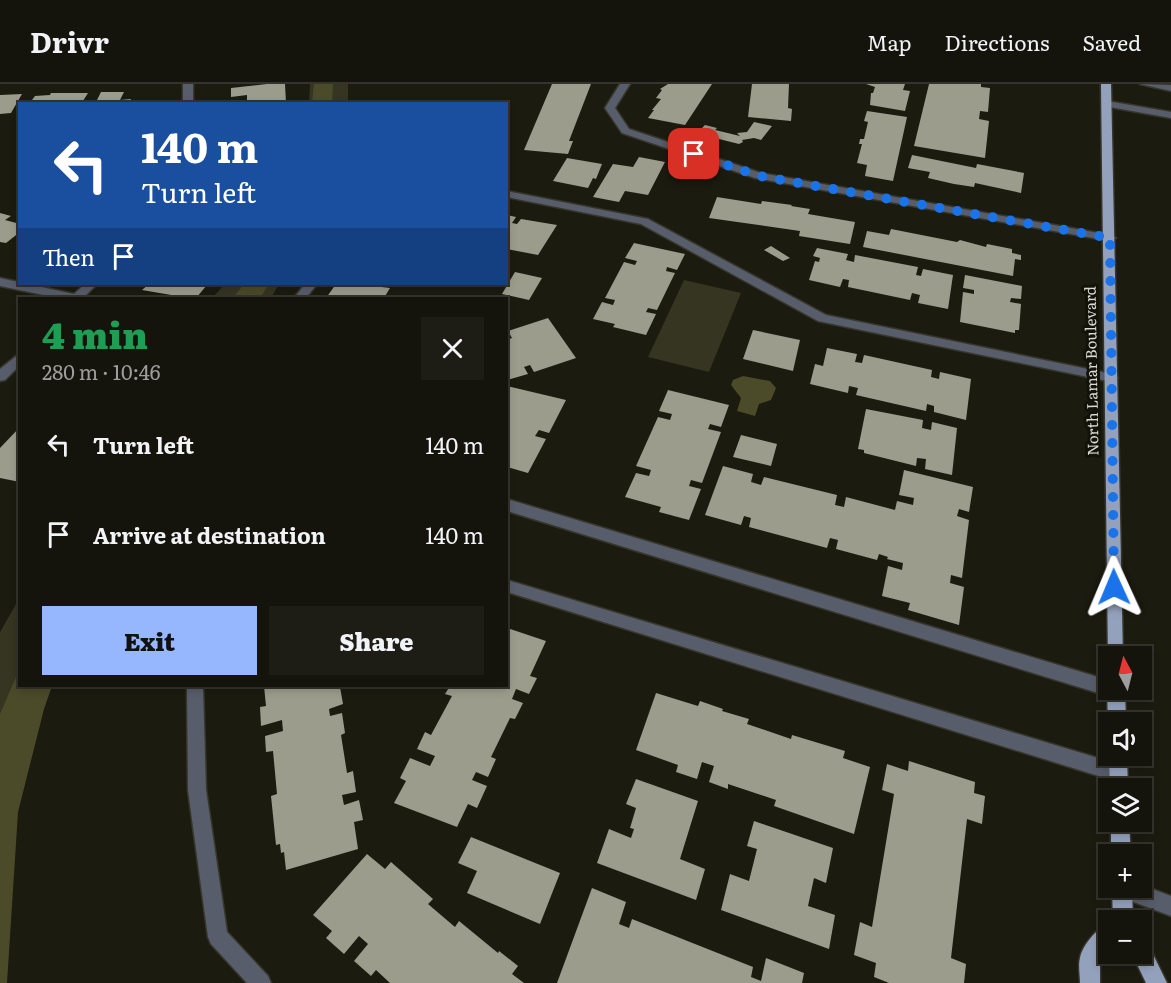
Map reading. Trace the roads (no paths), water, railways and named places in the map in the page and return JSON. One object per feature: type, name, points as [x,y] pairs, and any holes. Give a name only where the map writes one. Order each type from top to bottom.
[{"type":"main road","name":"North Lamar Boulevard","points":[[1107,84],[1115,646]]},
{"type":"main road","points":[[1090,983],[1090,958],[1098,948]]},
{"type":"main road","points":[[1148,964],[1157,983]]},
{"type":"street","points":[[188,84],[188,102]]},
{"type":"street","points":[[625,84],[610,108],[625,131],[759,176],[1110,238]]},
{"type":"street","points":[[1145,84],[1171,88]]},
{"type":"street","points":[[1107,104],[1171,115]]},
{"type":"street","points":[[508,194],[644,221],[822,318],[1112,378]]},
{"type":"street","points":[[0,282],[68,297]]},
{"type":"street","points":[[78,297],[90,285]]},
{"type":"street","points":[[301,297],[310,285]]},
{"type":"street","points":[[0,377],[18,359]]},
{"type":"street","points":[[508,505],[1098,684]]},
{"type":"street","points":[[508,586],[1118,773]]},
{"type":"street","points":[[195,687],[197,790],[218,937],[261,983]]},
{"type":"street","points":[[1149,898],[1171,906]]}]
